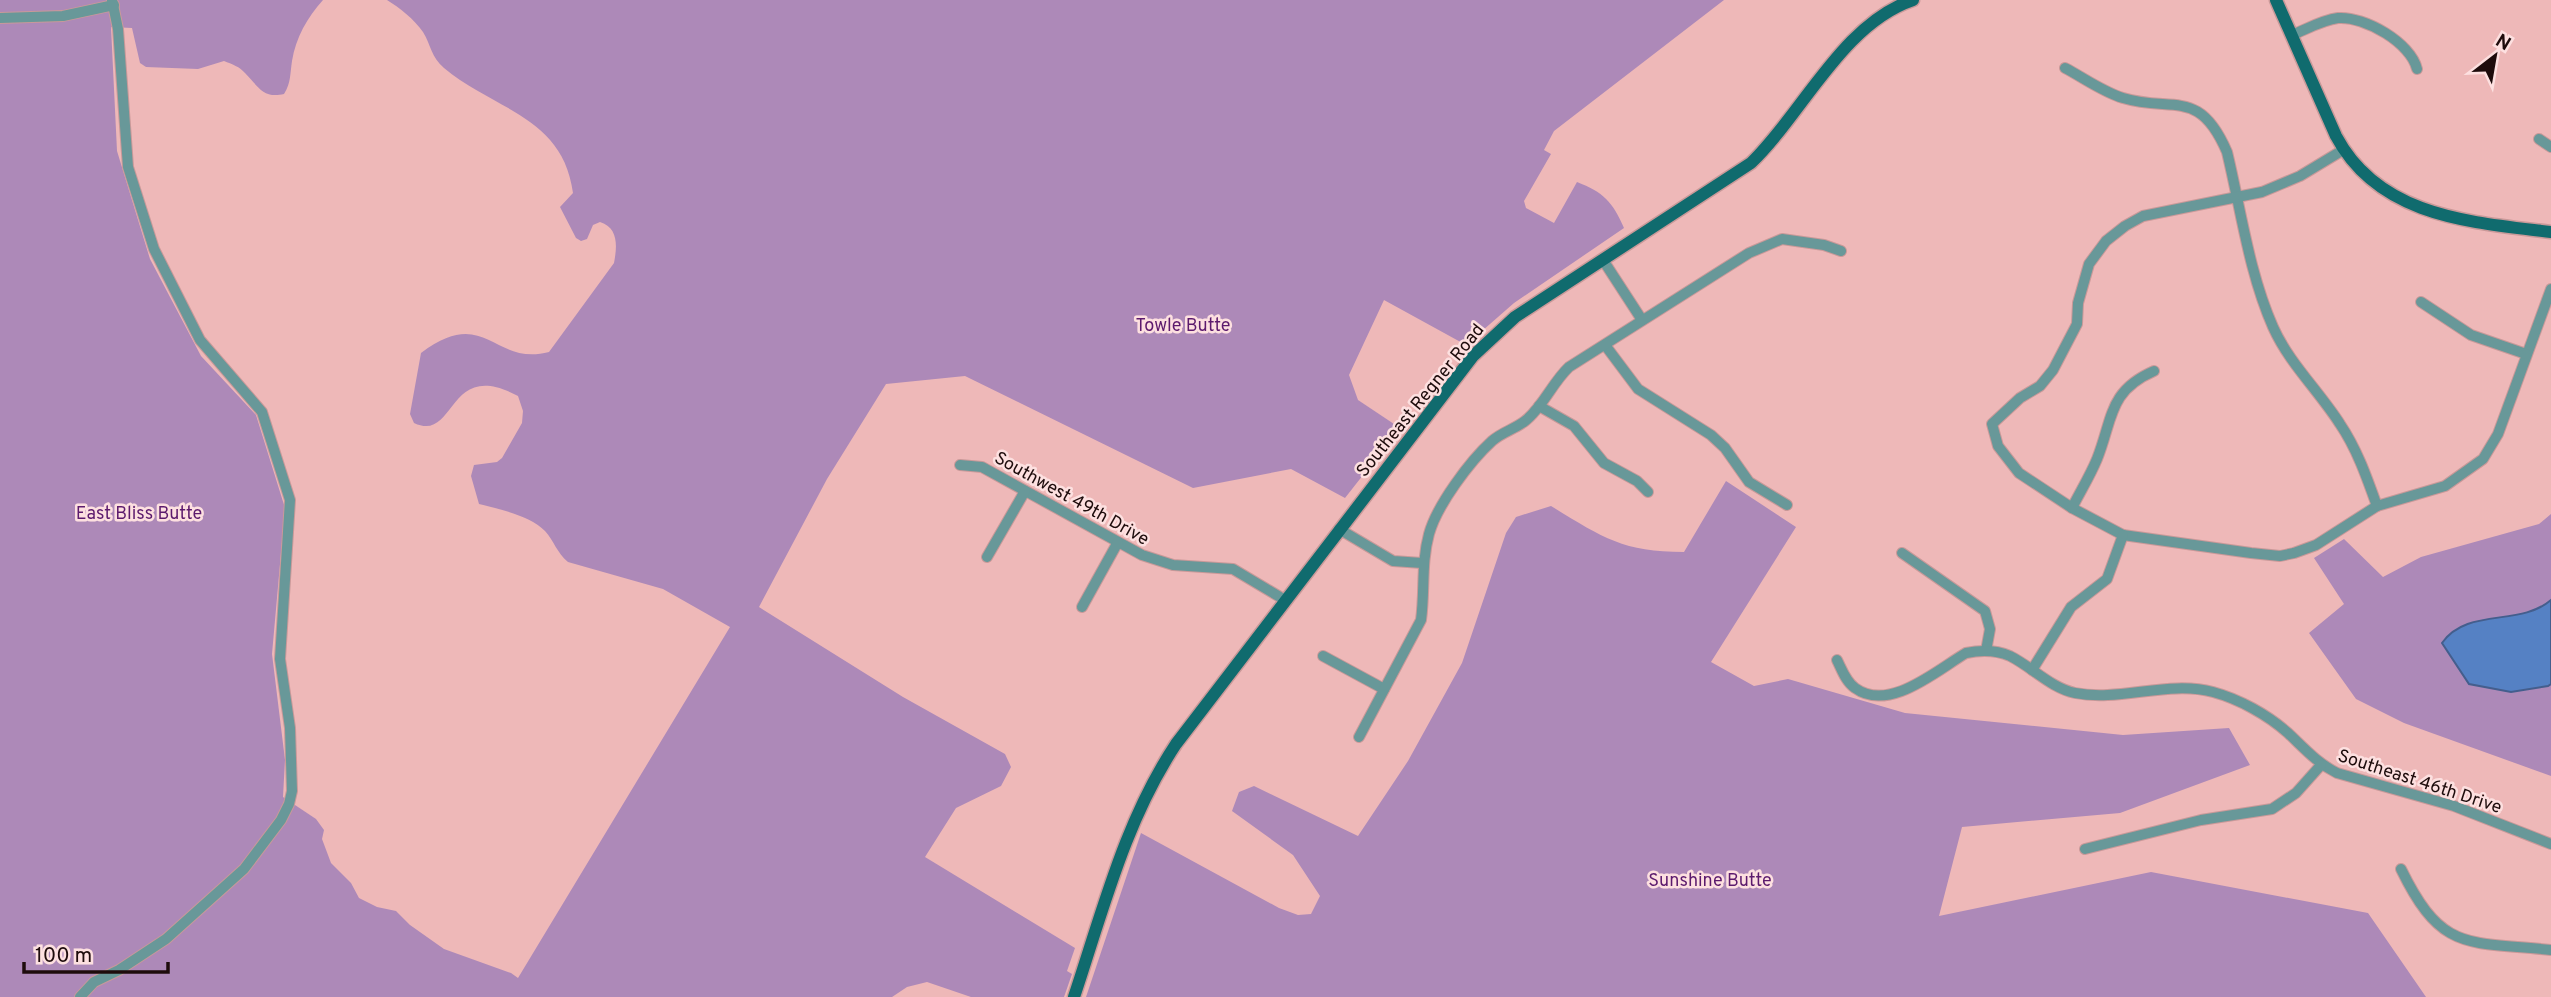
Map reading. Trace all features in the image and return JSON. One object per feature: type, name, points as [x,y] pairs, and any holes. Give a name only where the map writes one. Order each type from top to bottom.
[{"type":"main road","name":"Southeast Regner Road","points":[[1074,997],[1132,824],[1149,787],[1177,744],[1285,600],[1486,342],[1515,317],[1751,163],[1862,31],[1894,8],[1913,0]]},
{"type":"main road","points":[[2276,0],[2343,150],[2375,182],[2427,212],[2473,223],[2551,232]]},
{"type":"street","points":[[0,18],[63,16],[113,2],[126,156],[154,248],[200,340],[262,412],[290,500],[280,659],[290,728],[292,791],[289,804],[281,820],[244,869],[166,939],[119,970],[93,982],[80,997]]},
{"type":"street","points":[[2292,35],[2324,22],[2340,18],[2354,19],[2403,46],[2413,56],[2417,69]]},
{"type":"street","points":[[2065,68],[2114,95],[2133,100],[2180,104],[2199,114],[2221,138],[2239,199],[2259,292],[2274,330],[2295,364],[2342,426],[2358,455],[2377,506]]},
{"type":"street","points":[[2539,139],[2551,148]]},
{"type":"street","points":[[2343,150],[2285,183],[2239,199],[2143,216],[2106,241],[2089,264],[2078,303],[2077,324],[2067,347],[2040,386],[2020,398],[1992,424],[1998,446],[2019,474],[2071,508],[2123,536],[2280,556],[2316,545],[2377,506],[2445,485],[2483,459],[2498,434],[2551,289]]},
{"type":"street","points":[[1359,737],[1421,620],[1424,599],[1422,564],[1430,531],[1443,504],[1494,438],[1524,422],[1539,407],[1555,381],[1569,367],[1749,253],[1783,235],[1841,251]]},
{"type":"street","points":[[1603,260],[1642,320]]},
{"type":"street","points":[[2421,302],[2471,335],[2526,355]]},
{"type":"street","points":[[1605,345],[1638,389],[1711,435],[1725,447],[1749,482],[1787,505]]},
{"type":"street","points":[[2071,508],[2098,458],[2105,428],[2118,400],[2132,381],[2154,371]]},
{"type":"street","points":[[1539,407],[1574,426],[1604,463],[1637,481],[1648,492]]},
{"type":"street","name":"Southwest 49th Drive","points":[[960,465],[982,467],[1118,542],[1165,563],[1233,569],[1250,576],[1285,600]]},
{"type":"street","points":[[987,557],[1025,491]]},
{"type":"street","points":[[1339,529],[1393,561],[1422,564]]},
{"type":"street","points":[[2032,670],[2071,607],[2107,579],[2123,536]]},
{"type":"street","points":[[1082,607],[1118,542]]},
{"type":"street","points":[[1837,660],[1848,682],[1856,689],[1874,695],[1888,695],[1899,692],[1966,653],[1986,651],[1990,629],[1985,611],[1902,553]]},
{"type":"street","name":"Southeast 46th Drive","points":[[1986,651],[2010,656],[2072,693],[2173,689],[2213,692],[2254,710],[2286,732],[2321,765],[2352,779],[2454,806],[2551,844]]},
{"type":"street","points":[[1323,656],[1384,689]]},
{"type":"street","points":[[2085,849],[2201,820],[2272,809],[2296,793],[2321,765]]},
{"type":"street","points":[[2401,869],[2419,906],[2437,926],[2452,935],[2488,945],[2551,950]]},
{"type":"green space","points":[[0,0],[323,0],[299,36],[286,90],[284,94],[277,95],[266,93],[241,69],[224,61],[198,69],[146,67],[140,63],[132,28],[111,27],[117,151],[150,259],[201,356],[256,415],[285,508],[272,654],[285,760],[283,797],[316,819],[324,830],[322,839],[331,863],[351,883],[359,898],[377,907],[396,911],[410,925],[444,949],[511,973],[518,978],[730,627],[663,589],[568,562],[548,535],[532,521],[479,504],[471,476],[474,465],[497,462],[502,458],[522,423],[523,411],[518,396],[495,387],[477,387],[465,393],[438,422],[428,426],[414,423],[410,414],[421,353],[443,340],[461,334],[475,335],[515,352],[549,352],[614,263],[616,245],[614,233],[600,222],[593,225],[587,239],[581,241],[576,238],[560,207],[573,193],[567,167],[556,147],[524,117],[444,68],[436,60],[419,27],[407,14],[387,0],[1724,0],[1554,131],[1544,150],[1551,154],[1524,201],[1526,208],[1554,223],[1577,182],[1606,199],[1616,211],[1624,228],[1514,303],[1466,345],[1384,300],[1349,375],[1358,400],[1400,428],[1345,498],[1291,469],[1193,488],[965,376],[886,384],[827,479],[759,607],[903,697],[1005,754],[1011,767],[1001,786],[956,808],[925,857],[1075,948],[1067,971],[1072,974],[1064,997],[971,997],[927,982],[907,987],[892,997],[0,997]]},
{"type":"green space","name":"Sunshine Butte","points":[[1726,481],[1796,527],[1711,662],[1754,686],[1788,679],[1905,713],[2123,735],[2229,728],[2250,765],[2120,813],[1962,827],[1939,916],[2151,872],[2368,913],[2426,997],[1086,997],[1141,833],[1279,908],[1298,915],[1311,914],[1320,896],[1293,855],[1232,811],[1239,792],[1254,786],[1358,836],[1408,761],[1462,663],[1506,533],[1516,517],[1551,506],[1613,541],[1644,549],[1684,552]]},
{"type":"green space","points":[[2551,514],[2551,776],[2404,723],[2356,699],[2309,633],[2344,604],[2314,558],[2344,539],[2383,577],[2421,557],[2539,524]]},
{"type":"water","points":[[2551,600],[2551,684],[2511,692],[2469,684],[2442,643],[2465,625],[2524,613]]},
{"type":"park label","name":"Towle Butte","points":[[1183,325]]},
{"type":"park label","name":"East Bliss Butte","points":[[139,513]]}]
